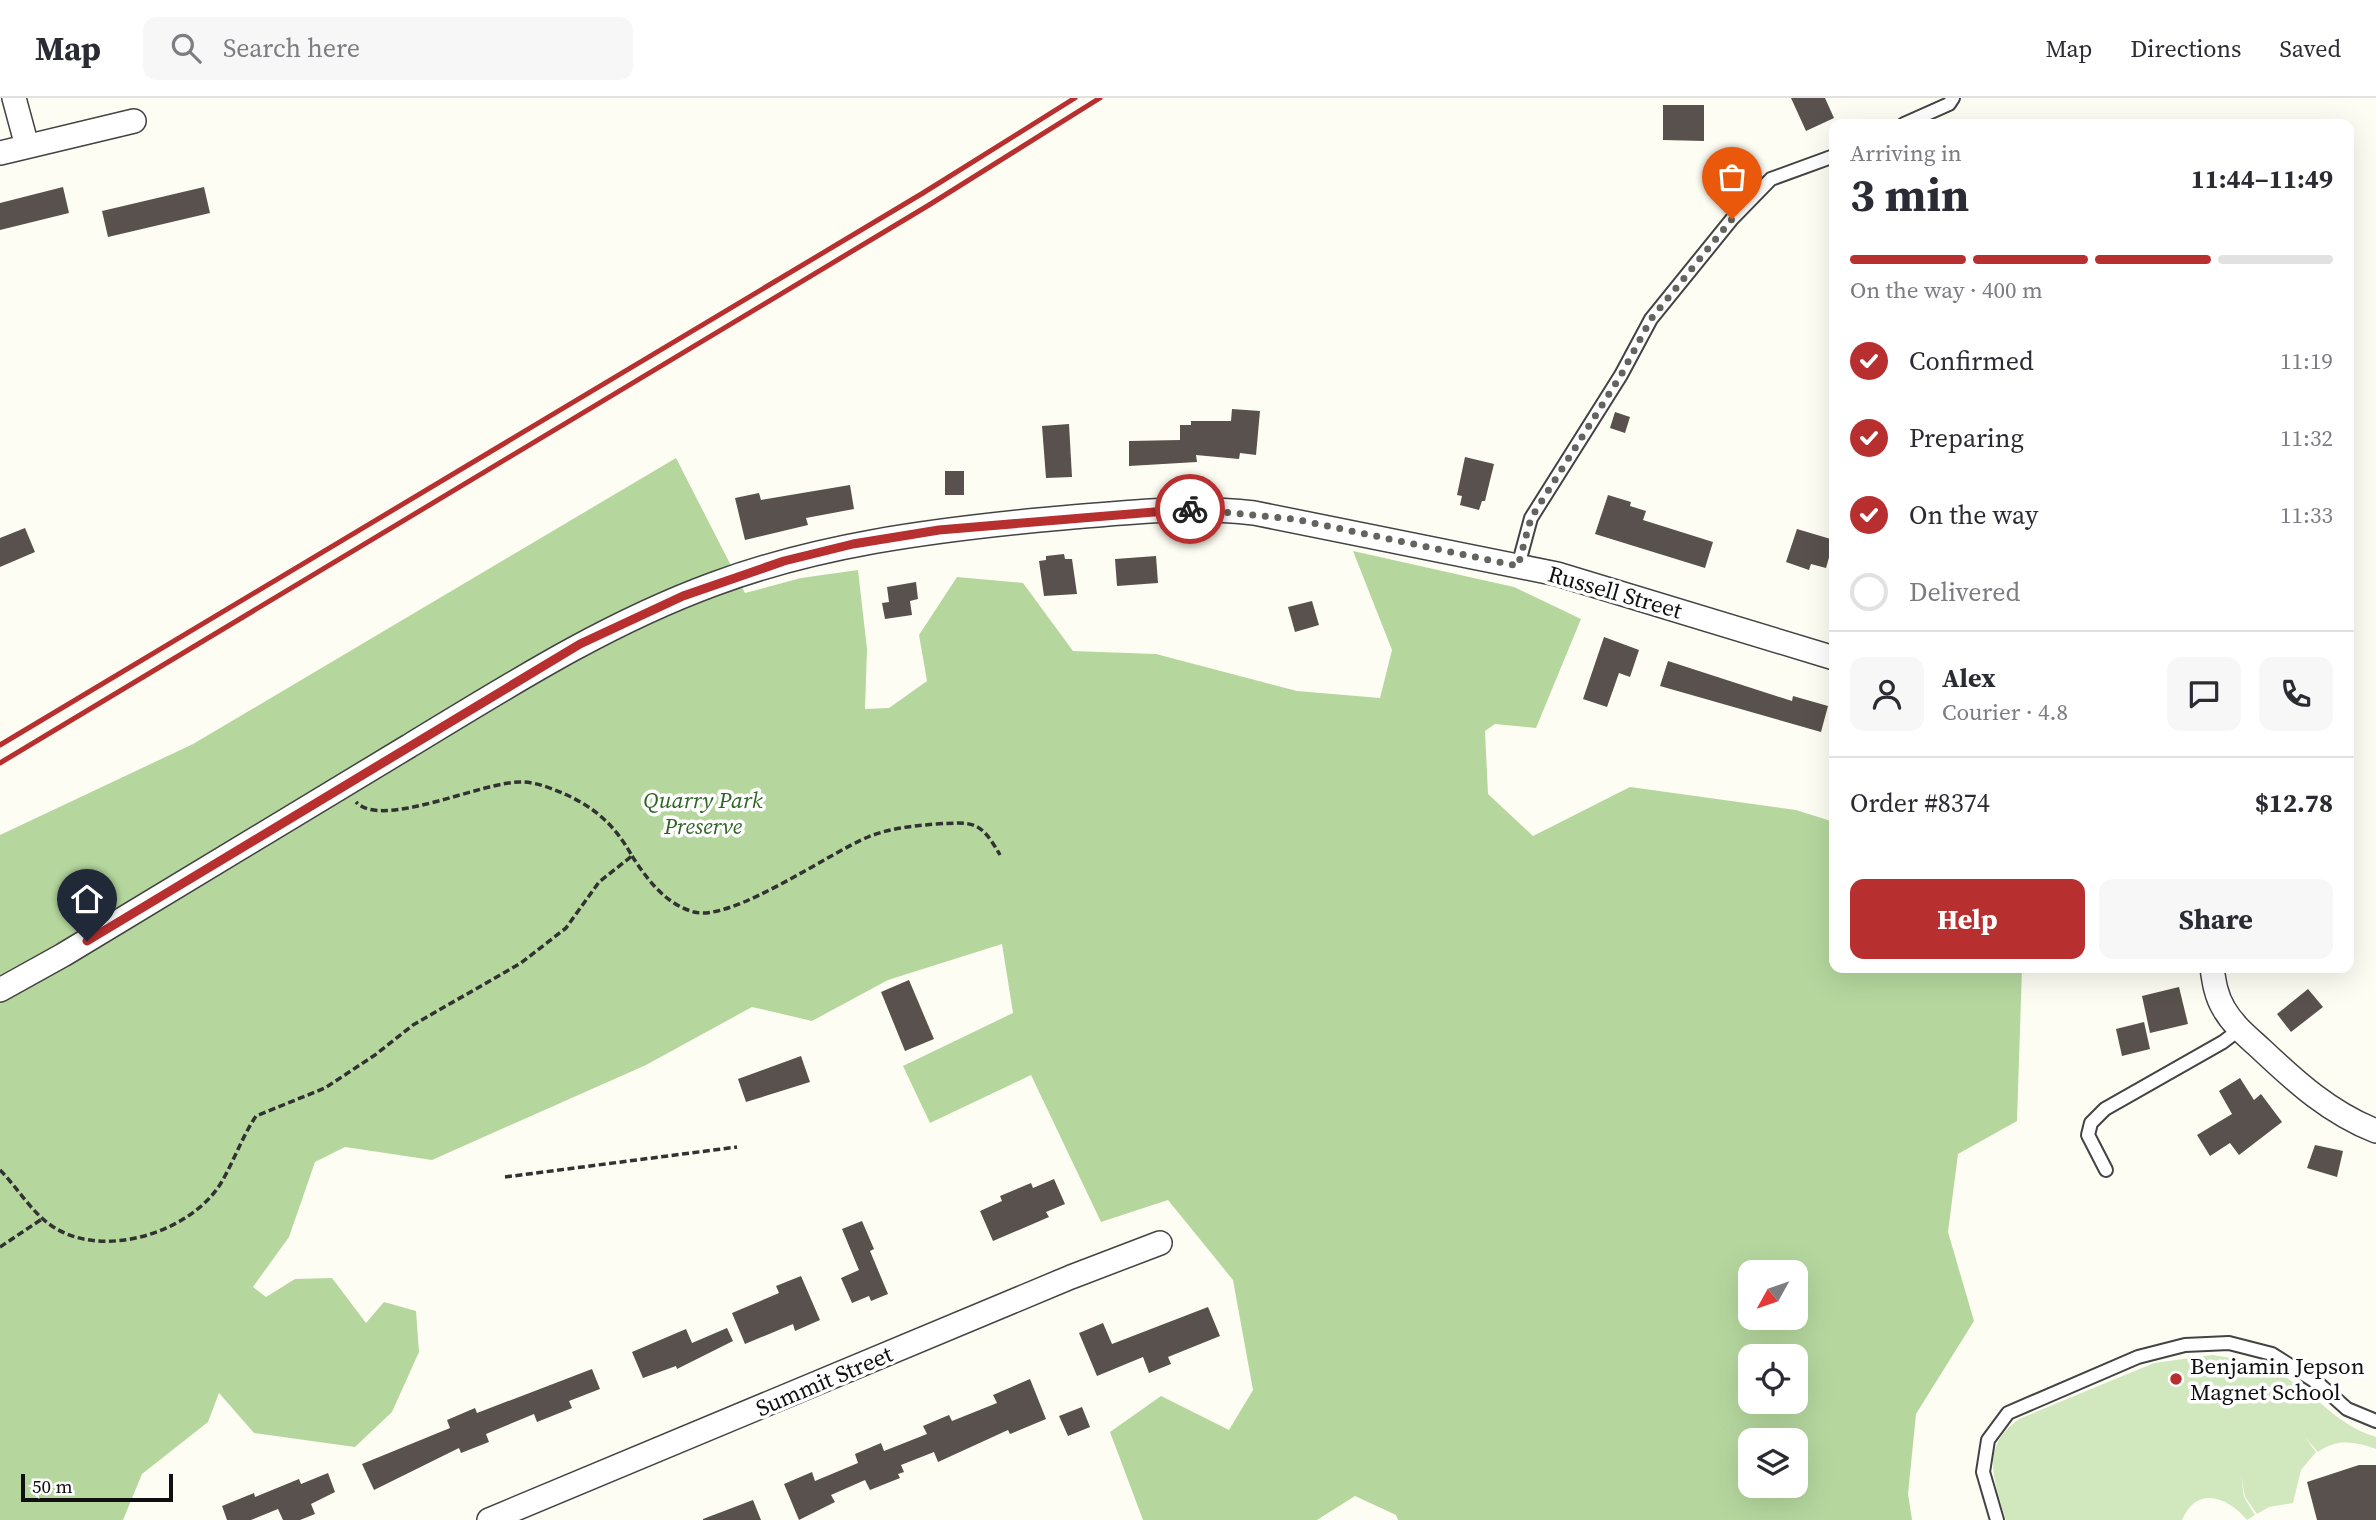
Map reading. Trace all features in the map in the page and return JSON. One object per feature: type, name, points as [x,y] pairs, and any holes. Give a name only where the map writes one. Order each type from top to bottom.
[{"type":"street","points":[[14,98],[27,146]]},
{"type":"street","points":[[0,153],[134,121]]},
{"type":"street","name":"Russell Street","points":[[0,990],[537,669],[618,624],[717,582],[853,544],[939,530],[1132,511],[1213,509],[1294,519],[1518,566],[1611,589],[1829,656]]},
{"type":"street","points":[[2213,973],[2216,992],[2239,1029],[2301,1086],[2332,1110],[2376,1131]]},
{"type":"street","name":"Summit Street","points":[[489,1520],[1160,1242]]},
{"type":"lane","points":[[1914,119],[1949,104],[1953,98]]},
{"type":"lane","points":[[1518,566],[1531,518],[1621,375],[1651,319],[1732,219],[1771,178],[1829,158]]},
{"type":"lane","points":[[2106,1170],[2088,1135],[2091,1123],[2124,1097],[2223,1042],[2239,1029]]},
{"type":"lane","points":[[1997,1520],[1983,1472],[1988,1440],[2008,1413],[2138,1357],[2185,1345],[2229,1343],[2272,1354],[2319,1384],[2347,1409],[2376,1420]]},
{"type":"path","points":[[345,785],[358,805],[373,812],[402,809],[506,783],[538,784],[575,799],[602,816],[619,833],[632,856],[667,899],[695,912],[715,911],[755,897],[867,837],[901,827],[967,822],[978,825],[1000,855]]},
{"type":"path","points":[[0,1170],[43,1218],[72,1237],[99,1242],[171,1226],[191,1213],[220,1184],[256,1116],[325,1088],[413,1025],[521,963],[566,928],[598,883],[632,856]]},
{"type":"path","points":[[505,1177],[737,1147]]},
{"type":"path","points":[[0,1247],[28,1231],[43,1218]]},
{"type":"green space","name":"Quarry Park Preserve","points":[[676,458],[745,593],[801,578],[858,570],[867,649],[865,709],[889,708],[927,681],[919,635],[957,577],[1023,583],[1073,651],[1156,654],[1297,691],[1380,698],[1392,650],[1353,551],[1514,587],[1581,619],[1536,728],[1495,724],[1485,731],[1488,794],[1533,836],[1630,787],[1796,810],[1829,820],[1829,973],[2022,973],[2017,1121],[1958,1154],[1948,1232],[1974,1321],[1916,1414],[1908,1494],[1912,1520],[1398,1520],[1396,1515],[1355,1496],[1317,1520],[1143,1520],[1110,1432],[1161,1396],[1229,1430],[1253,1390],[1233,1280],[1168,1200],[1101,1222],[1031,1075],[930,1123],[903,1066],[1013,1013],[1002,944],[888,980],[812,1021],[752,1007],[646,1065],[432,1160],[345,1147],[315,1162],[289,1237],[253,1287],[266,1297],[295,1279],[332,1278],[366,1323],[384,1302],[416,1311],[419,1352],[392,1412],[355,1447],[254,1433],[219,1393],[208,1422],[142,1474],[123,1520],[0,1520],[0,835],[193,744]]},
{"type":"green space","points":[[2212,1355],[2252,1363],[2290,1380],[2340,1419],[2376,1437],[2376,1449],[2339,1443],[2318,1452],[2305,1437],[2316,1452],[2301,1470],[2293,1503],[2269,1507],[2257,1514],[2245,1497],[2241,1474],[2244,1497],[2255,1515],[2247,1520],[2231,1505],[2213,1498],[2196,1502],[2182,1520],[2006,1520],[1994,1478],[1994,1453],[2006,1430],[2019,1419],[2154,1363]]},
{"type":"building","points":[[1791,98],[1825,98],[1834,118],[1806,131]]},
{"type":"building","points":[[1663,105],[1704,105],[1704,141],[1663,140]]},
{"type":"building","points":[[63,187],[69,213],[0,230],[0,203]]},
{"type":"building","points":[[204,187],[210,213],[108,237],[102,211]]},
{"type":"building","points":[[1232,409],[1260,411],[1256,455],[1240,453],[1239,459],[1196,455],[1197,462],[1129,466],[1129,441],[1180,440],[1180,425],[1191,425],[1191,421],[1231,421]]},
{"type":"building","points":[[1615,412],[1630,417],[1625,433],[1610,428]]},
{"type":"building","points":[[1069,424],[1072,477],[1046,478],[1042,426]]},
{"type":"building","points":[[1465,457],[1494,464],[1485,501],[1482,501],[1479,510],[1460,505],[1462,496],[1457,495]]},
{"type":"building","points":[[945,471],[964,471],[964,495],[945,495]]},
{"type":"building","points":[[850,485],[854,509],[806,518],[808,525],[745,540],[735,498],[759,493],[761,500]]},
{"type":"building","points":[[1608,495],[1631,502],[1630,506],[1646,511],[1643,520],[1713,542],[1705,568],[1595,534]]},
{"type":"building","points":[[25,528],[35,552],[0,567],[0,538]]},
{"type":"building","points":[[1797,529],[1829,539],[1826,568],[1811,564],[1809,570],[1786,562]]},
{"type":"building","points":[[1064,554],[1065,559],[1072,559],[1077,594],[1044,596],[1039,561],[1046,560],[1046,556]]},
{"type":"building","points":[[1156,556],[1158,583],[1117,586],[1115,559]]},
{"type":"building","points":[[916,582],[918,599],[910,601],[912,615],[885,619],[882,603],[889,602],[887,587]]},
{"type":"building","points":[[1312,601],[1319,625],[1295,632],[1288,607]]},
{"type":"building","points":[[1604,637],[1639,650],[1630,677],[1619,673],[1607,707],[1583,699]]},
{"type":"building","points":[[1668,661],[1792,701],[1793,696],[1828,706],[1821,732],[1660,686]]},
{"type":"building","points":[[909,980],[934,1039],[905,1051],[881,992]]},
{"type":"building","points":[[2179,987],[2188,1024],[2150,1033],[2142,996]]},
{"type":"building","points":[[2308,989],[2323,1007],[2291,1032],[2277,1014]]},
{"type":"building","points":[[2144,1022],[2150,1049],[2122,1056],[2116,1029]]},
{"type":"building","points":[[801,1056],[810,1082],[746,1102],[738,1079]]},
{"type":"building","points":[[2240,1078],[2254,1100],[2261,1094],[2282,1122],[2239,1155],[2230,1143],[2210,1156],[2197,1135],[2232,1114],[2219,1091]]},
{"type":"building","points":[[2315,1145],[2343,1151],[2337,1177],[2307,1168]]},
{"type":"building","points":[[1054,1179],[1065,1204],[1046,1212],[1049,1217],[993,1241],[980,1211],[1002,1201],[1000,1196],[1031,1183],[1033,1188]]},
{"type":"building","points":[[862,1221],[874,1249],[870,1251],[888,1294],[871,1301],[869,1296],[852,1303],[841,1278],[859,1270],[842,1229]]},
{"type":"building","points":[[801,1276],[820,1320],[795,1331],[793,1324],[745,1344],[732,1313],[779,1293],[776,1286]]},
{"type":"building","points":[[1208,1307],[1220,1336],[1168,1357],[1171,1364],[1149,1373],[1143,1357],[1097,1376],[1079,1333],[1103,1323],[1112,1344]]},
{"type":"building","points":[[727,1328],[733,1341],[677,1369],[676,1366],[643,1378],[632,1352],[686,1329],[692,1343]]},
{"type":"building","points":[[592,1369],[600,1389],[569,1401],[572,1408],[537,1422],[534,1414],[486,1434],[489,1442],[461,1453],[459,1448],[374,1490],[362,1464],[450,1428],[447,1420],[475,1408],[477,1413]]},
{"type":"building","points":[[1030,1379],[1046,1419],[1010,1434],[1008,1430],[938,1462],[934,1452],[901,1465],[904,1472],[898,1474],[900,1478],[870,1490],[865,1480],[831,1495],[835,1502],[799,1520],[784,1484],[812,1472],[815,1481],[858,1463],[855,1454],[881,1443],[884,1451],[927,1434],[923,1426],[949,1415],[952,1421],[997,1403],[993,1395]]},
{"type":"building","points":[[1082,1407],[1090,1427],[1068,1436],[1059,1416]]},
{"type":"building","points":[[2359,1465],[2376,1465],[2376,1520],[2317,1520],[2307,1482]]},
{"type":"building","points":[[328,1473],[335,1492],[311,1504],[315,1514],[300,1520],[283,1520],[278,1509],[251,1520],[227,1520],[222,1506],[254,1493],[255,1497],[299,1479],[301,1484]]},
{"type":"building","points":[[753,1500],[761,1520],[703,1520],[703,1519]]},
{"type":"railway","points":[[0,745],[923,193],[1075,98]]},
{"type":"railway","points":[[0,763],[929,205],[1100,98]]},
{"type":"way so far","points":[[1190,509],[1213,509],[1294,519],[1518,566],[1531,518],[1621,375],[1651,319],[1732,219]]},
{"type":"place","name":"Benjamin Jepson Magnet School","points":[[2176,1379]]},
{"type":"route","points":[[87,941],[580,644],[618,624],[717,582],[784,561],[853,544],[939,530],[1132,511],[1190,509]]}]
